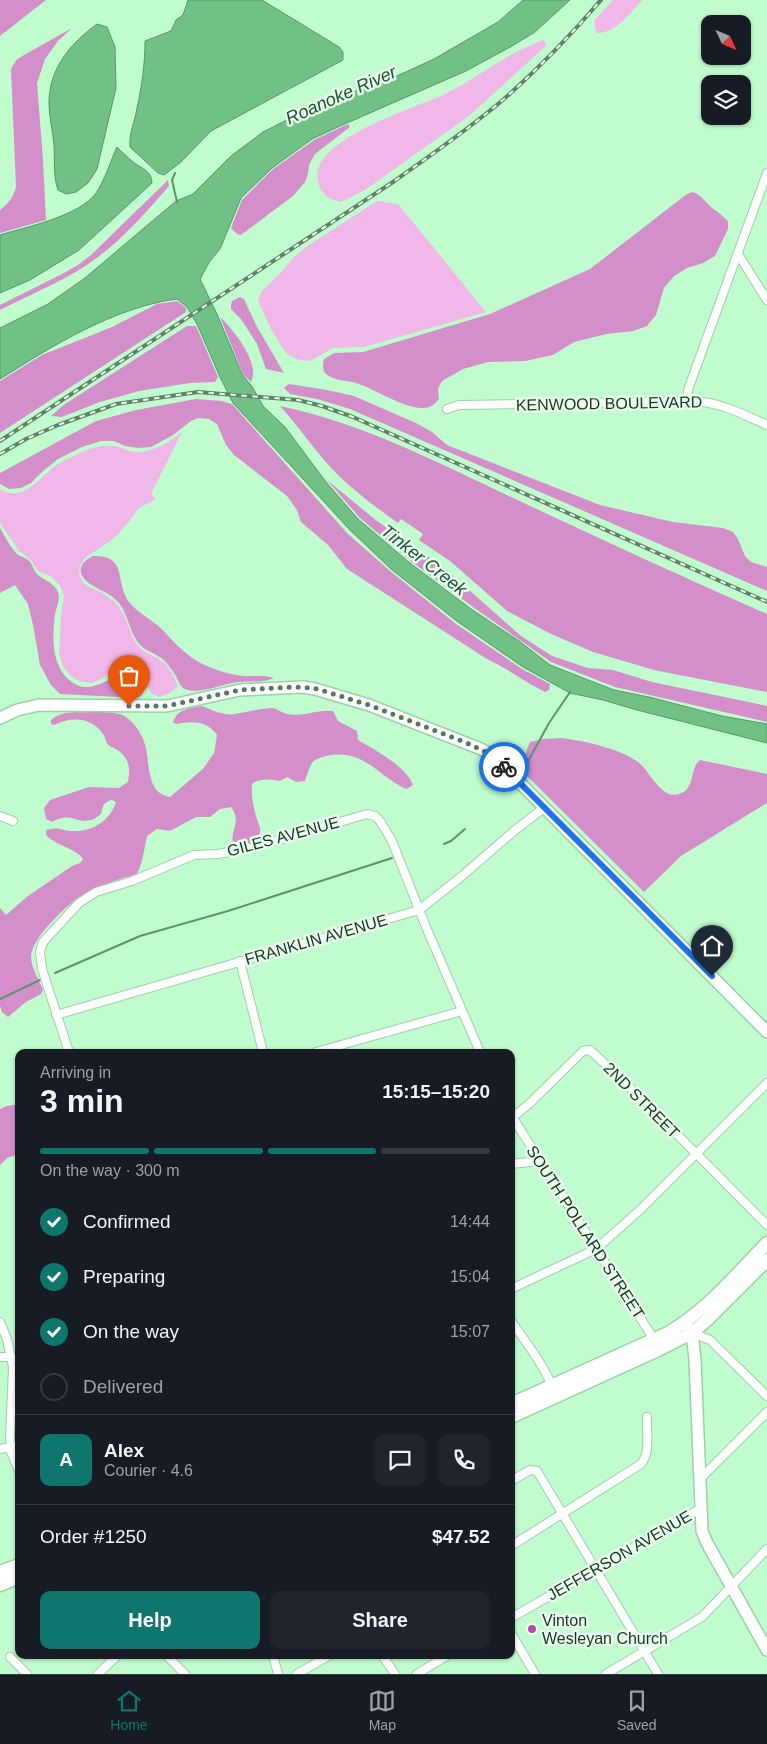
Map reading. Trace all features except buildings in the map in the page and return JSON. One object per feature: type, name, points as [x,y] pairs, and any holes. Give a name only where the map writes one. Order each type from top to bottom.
[{"type":"main road","points":[[689,1328],[708,1303],[767,1244]]},
{"type":"main road","points":[[515,1415],[554,1391],[708,1319],[767,1260]]},
{"type":"main road","points":[[515,1403],[554,1391]]},
{"type":"main road","points":[[0,1572],[15,1566]]},
{"type":"main road","points":[[0,1586],[15,1579]]},
{"type":"street","points":[[686,402],[692,379],[767,173]]},
{"type":"street","points":[[738,254],[767,300]]},
{"type":"street","name":"KENWOOD BOULEVARD","points":[[447,408],[459,405],[714,403],[767,425]]},
{"type":"street","points":[[0,718],[17,710],[39,705],[167,706],[240,690],[294,687],[314,688],[369,705],[481,749],[501,764],[767,1032]]},
{"type":"street","name":"FRANKLIN AVENUE","points":[[56,1015],[419,910],[514,831],[545,808]]},
{"type":"street","name":"GILES AVENUE","points":[[56,1015],[42,970],[40,948],[43,942],[79,903],[96,892],[132,881],[194,855],[218,854],[251,848],[364,814],[375,816],[392,841],[419,910]]},
{"type":"street","points":[[0,816],[13,821]]},
{"type":"street","points":[[419,910],[479,1049]]},
{"type":"street","points":[[240,961],[262,1049]]},
{"type":"street","points":[[327,1049],[462,1011]]},
{"type":"street","points":[[56,1015],[68,1049]]},
{"type":"street","name":"2ND STREET","points":[[515,1114],[529,1104],[584,1051],[590,1050],[637,1094],[767,1225]]},
{"type":"street","points":[[515,1287],[596,1249],[640,1210],[767,1083]]},
{"type":"street","name":"SOUTH POLLARD STREET","points":[[515,1121],[656,1344]]},
{"type":"street","points":[[515,1164],[540,1161]]},
{"type":"street","points":[[0,1322],[11,1356],[13,1378],[10,1446],[15,1464]]},
{"type":"street","points":[[515,1326],[527,1343],[554,1391]]},
{"type":"street","points":[[689,1328],[710,1340],[767,1396]]},
{"type":"street","points":[[689,1328],[702,1531],[767,1650]]},
{"type":"street","points":[[0,1357],[11,1356]]},
{"type":"street","points":[[700,1480],[767,1412]]},
{"type":"street","points":[[515,1544],[642,1464],[647,1452],[647,1417]]},
{"type":"street","points":[[0,1449],[15,1445]]},
{"type":"street","points":[[515,1479],[530,1470],[537,1470],[658,1674]]},
{"type":"street","name":"JEFFERSON AVENUE","points":[[515,1616],[700,1509]]},
{"type":"street","points":[[606,1674],[702,1617],[767,1549]]},
{"type":"street","points":[[515,1640],[535,1674]]},
{"type":"street","points":[[10,1657],[27,1674]]},
{"type":"street","points":[[98,1674],[114,1659]]},
{"type":"street","points":[[170,1659],[185,1674]]},
{"type":"street","points":[[274,1659],[278,1674]]},
{"type":"street","points":[[297,1674],[323,1659]]},
{"type":"street","points":[[385,1659],[395,1674]]},
{"type":"street","points":[[418,1674],[442,1659]]},
{"type":"shaded area","points":[[0,0],[46,0],[0,36]]},
{"type":"shaded area","points":[[613,0],[642,0],[616,26],[610,30],[596,33],[594,21]]},
{"type":"shaded area","points":[[72,28],[58,41],[45,59],[37,83],[46,220],[0,233],[0,210],[10,200],[16,187],[11,69],[17,59]]},
{"type":"shaded area","points":[[543,40],[547,45],[469,116],[365,190],[341,202],[329,198],[323,193],[318,181],[319,166],[329,152],[346,139],[389,117],[451,91],[507,57]]},
{"type":"shaded area","points":[[348,124],[350,127],[315,154],[309,165],[305,182],[293,196],[241,235],[231,228],[242,200],[272,170],[314,140]]},
{"type":"shaded area","points":[[168,180],[169,186],[144,214],[127,232],[98,257],[63,279],[0,310],[0,305],[64,273],[91,255]]},
{"type":"shaded area","points":[[693,192],[728,221],[728,229],[715,256],[674,276],[664,288],[656,315],[647,326],[633,331],[607,334],[574,342],[553,355],[525,361],[488,362],[463,369],[442,381],[438,389],[439,399],[432,406],[425,408],[406,405],[356,383],[333,378],[324,371],[324,359],[334,353],[363,352],[490,314],[590,269],[687,194]]},
{"type":"shaded area","points":[[377,201],[398,204],[486,312],[364,347],[333,348],[310,361],[296,359],[286,353],[271,329],[258,301],[262,291],[306,247]]},
{"type":"shaded area","points":[[240,297],[244,299],[256,325],[284,373],[266,369],[257,344],[241,319],[231,309],[232,301]]},
{"type":"shaded area","points":[[177,301],[186,308],[186,312],[0,433],[0,381],[42,355],[112,327],[157,304]]},
{"type":"shaded area","points":[[220,317],[238,338],[249,357],[253,375],[251,382],[243,374]]},
{"type":"shaded area","points":[[187,326],[196,326],[218,377],[215,382],[190,383],[139,391],[100,402],[62,417],[51,416],[65,404]]},
{"type":"shaded area","points":[[289,384],[354,396],[416,423],[432,432],[447,445],[600,505],[673,522],[723,528],[733,532],[745,556],[751,562],[767,567],[767,591],[350,409],[317,399],[290,394],[284,388]]},
{"type":"shaded area","points":[[196,399],[232,404],[347,533],[390,571],[456,624],[522,669],[550,684],[549,690],[545,692],[487,659],[347,569],[328,545],[301,522],[297,510],[287,496],[234,455],[226,445],[217,424],[209,419],[198,418],[191,421],[173,435],[151,447],[138,448],[125,446],[114,441],[101,441],[82,447],[58,459],[31,483],[21,488],[9,489],[0,484],[0,473],[96,421],[136,410]]},
{"type":"shaded area","points":[[280,406],[340,422],[397,444],[637,556],[767,614],[767,692],[654,670],[593,652],[551,634],[507,611],[450,561],[419,540],[423,534],[401,519],[398,523],[347,483],[324,460]]},
{"type":"shaded area","points":[[182,432],[151,494],[156,499],[139,508],[113,539],[85,558],[80,566],[79,574],[83,583],[101,592],[116,603],[123,613],[134,640],[142,650],[164,662],[178,686],[170,693],[159,697],[152,694],[143,679],[133,672],[121,670],[110,671],[103,678],[92,683],[79,681],[70,675],[63,666],[59,654],[64,596],[60,586],[52,577],[38,571],[31,560],[19,551],[0,523],[0,489],[9,493],[24,491],[58,464],[90,449],[115,446],[143,452],[161,446]]},
{"type":"shaded area","points":[[327,480],[377,521],[443,567],[521,636],[552,656],[588,668],[613,670],[652,682],[767,706],[767,722],[615,687],[551,662],[412,562],[359,517]]},
{"type":"shaded area","points":[[0,528],[14,551],[29,561],[37,574],[54,586],[58,592],[59,598],[53,634],[55,653],[61,671],[67,678],[82,687],[95,686],[123,676],[134,677],[143,686],[144,689],[141,696],[137,698],[60,694],[51,685],[40,665],[28,604],[15,585],[0,593]]},
{"type":"shaded area","points":[[93,556],[112,560],[119,572],[125,595],[130,603],[136,610],[160,627],[191,657],[205,665],[228,673],[241,676],[274,678],[264,681],[232,683],[198,691],[183,688],[166,662],[139,644],[119,603],[83,578],[81,573],[82,565]]},
{"type":"shaded area","points":[[202,706],[227,714],[270,708],[293,715],[333,711],[338,721],[357,731],[358,740],[397,765],[404,771],[413,785],[406,789],[360,759],[339,755],[326,756],[312,763],[305,781],[296,782],[287,777],[280,781],[269,779],[252,784],[253,804],[260,833],[256,840],[248,844],[234,845],[233,836],[236,818],[231,807],[220,809],[210,817],[196,817],[170,831],[157,829],[147,836],[142,861],[137,874],[105,884],[79,897],[44,931],[37,940],[31,957],[43,990],[41,994],[26,1002],[8,1017],[2,1012],[0,1006],[0,908],[6,915],[28,896],[72,866],[80,863],[83,859],[76,852],[50,839],[46,835],[46,830],[55,828],[69,831],[87,830],[105,820],[116,802],[112,800],[105,803],[101,814],[86,821],[64,818],[52,822],[46,819],[44,808],[50,800],[89,787],[119,788],[128,782],[129,769],[127,761],[119,751],[108,745],[104,735],[98,728],[87,721],[74,719],[54,725],[51,724],[51,720],[64,713],[73,712],[108,712],[126,717],[136,727],[143,740],[153,785],[163,795],[170,797],[203,769],[214,753],[217,735],[213,730],[199,723],[176,724],[173,722],[181,712]]},
{"type":"shaded area","points":[[561,738],[601,746],[630,757],[642,766],[661,789],[673,795],[679,794],[688,788],[694,768],[700,760],[767,774],[767,803],[681,856],[644,892],[527,776],[525,759],[530,742]]},
{"type":"shaded area","points":[[15,1105],[15,1155],[7,1158],[0,1165],[0,1109]]},
{"type":"water","points":[[188,0],[262,0],[339,47],[343,52],[343,60],[211,131],[181,162],[164,175],[158,173],[130,147],[130,137],[142,83],[145,41],[171,31],[176,20],[183,15]]},
{"type":"water","name":"Roanoke River","points":[[523,0],[570,0],[535,32],[512,46],[466,71],[312,139],[272,168],[241,198],[220,249],[210,261],[200,279],[242,374],[253,388],[263,406],[285,427],[326,482],[358,519],[410,563],[550,665],[614,690],[722,716],[767,724],[767,743],[570,693],[523,667],[458,622],[391,569],[349,529],[233,403],[197,324],[187,307],[177,299],[154,303],[107,319],[63,341],[0,379],[0,328],[48,304],[85,278],[176,201],[193,194],[231,156],[263,132],[332,97],[375,86],[434,59],[498,22]]},
{"type":"water","points":[[97,24],[107,27],[115,47],[116,88],[97,169],[88,183],[76,192],[66,194],[58,190],[55,179],[54,145],[49,108],[50,90],[57,68],[63,57],[87,31]]},
{"type":"water","points":[[117,147],[148,172],[152,183],[79,250],[30,280],[0,293],[0,235],[52,220],[78,208],[88,201],[96,193],[105,177]]},
{"type":"waterway","points":[[175,173],[172,180],[177,202]]},
{"type":"waterway","points":[[525,767],[549,723],[570,692]]},
{"type":"waterway","points":[[444,844],[451,841],[465,829]]},
{"type":"waterway","points":[[55,973],[140,936],[228,911],[392,858]]},
{"type":"waterway","points":[[0,999],[40,980]]},
{"type":"railway","points":[[0,441],[393,182],[450,142],[491,110],[529,76],[601,0]]},
{"type":"railway","points":[[0,454],[26,439],[58,425],[116,404],[198,392],[298,400],[353,417],[767,602]]},
{"type":"way so far","points":[[129,706],[167,706],[240,690],[294,687],[314,688],[369,705],[467,743],[490,754],[504,767]]},
{"type":"place","name":"Vinton Wesleyan Church","points":[[532,1629]]},
{"type":"route","points":[[504,767],[712,976]]},
{"type":"water label","name":"Tinker Creek","points":[[424,560]]}]
